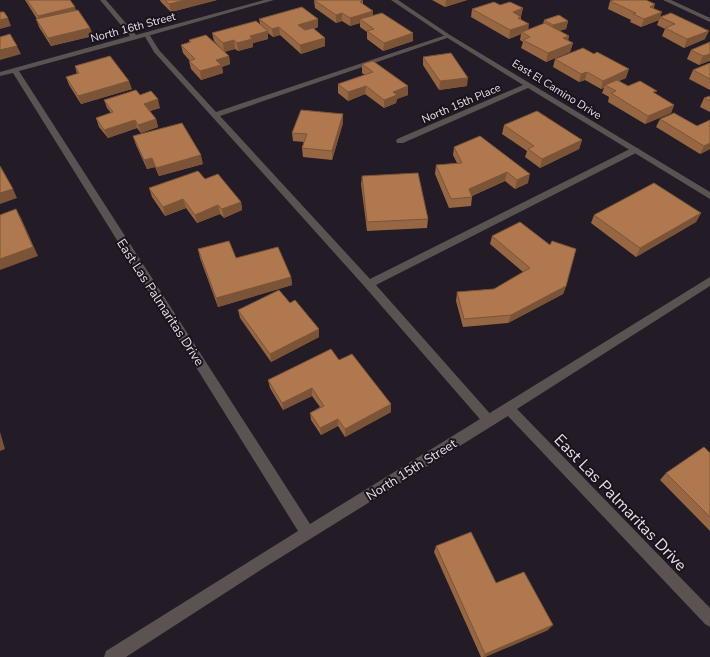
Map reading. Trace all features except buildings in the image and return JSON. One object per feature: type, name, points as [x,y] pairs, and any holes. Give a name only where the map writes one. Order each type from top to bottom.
[{"type":"street","points":[[103,0],[135,38]]},
{"type":"street","name":"North 16th Street","points":[[0,74],[271,0]]},
{"type":"street","name":"East El Camino Drive","points":[[394,0],[448,36],[710,196]]},
{"type":"street","points":[[666,0],[710,20]]},
{"type":"street","points":[[147,35],[156,51],[369,284],[489,421]]},
{"type":"street","points":[[216,115],[448,36]]},
{"type":"street","name":"East Las Palmaritas Drive","points":[[15,70],[308,533]]},
{"type":"street","name":"North 15th Place","points":[[400,141],[530,85]]},
{"type":"street","points":[[369,284],[635,150]]},
{"type":"street","name":"North 15th Street","points":[[112,657],[710,281]]},
{"type":"street","name":"East Las Palmaritas Drive","points":[[508,408],[710,619]]}]
